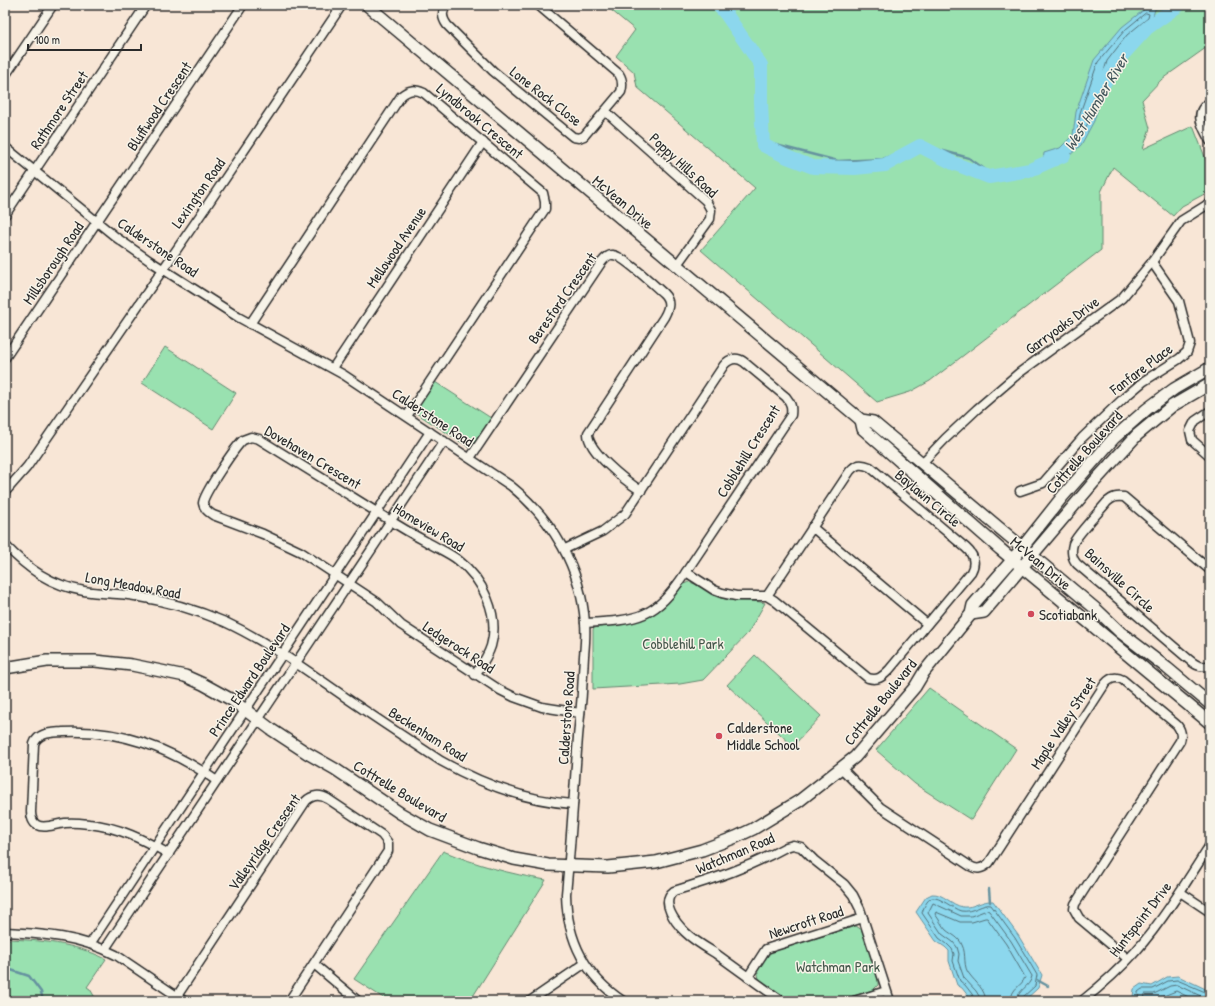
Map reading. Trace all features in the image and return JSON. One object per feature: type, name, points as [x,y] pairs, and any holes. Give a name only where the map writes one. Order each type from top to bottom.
[{"type":"main road","name":"McVean Drive","points":[[366,5],[861,420],[873,422],[1097,610],[1120,632],[1167,668],[1210,704]]},
{"type":"main road","name":"Cottrelle Boulevard","points":[[5,668],[30,663],[61,660],[94,660],[132,665],[185,676],[221,694],[307,754],[335,769],[400,813],[430,830],[504,856],[548,865],[608,867],[635,865],[682,856],[720,844],[748,832],[772,819],[808,795],[855,757],[915,687],[924,672],[971,614],[973,605],[1013,559],[1063,496],[1114,438],[1131,422],[1174,389],[1210,368]]},
{"type":"main road","name":"Cottrelle Boulevard","points":[[971,614],[984,612],[1094,482],[1137,435],[1172,406],[1210,384]]},
{"type":"main road","name":"McVean Drive","points":[[861,420],[863,429],[1013,559],[1210,723]]},
{"type":"street","points":[[5,76],[53,5]]},
{"type":"street","name":"Rathmore Street","points":[[5,215],[146,5]]},
{"type":"street","name":"Bluffwood Crescent","points":[[97,222],[243,5]]},
{"type":"street","name":"Lexington Road","points":[[5,492],[27,467],[342,5]]},
{"type":"street","name":"Lone Rock Close","points":[[446,5],[443,10],[443,19],[447,25],[493,71],[573,137],[579,138],[584,136],[621,92],[623,83],[621,78],[613,69],[538,5]]},
{"type":"street","name":"Lyndbrook Crescent","points":[[250,324],[401,96],[406,92],[418,90],[424,92],[543,193],[546,202],[545,209],[407,416]]},
{"type":"street","points":[[1210,102],[1205,105],[1200,113],[1201,122],[1210,141]]},
{"type":"street","name":"Poppy Hills Road","points":[[605,111],[706,201],[711,210],[710,219],[676,266]]},
{"type":"street","name":"Mellowood Avenue","points":[[333,368],[483,142]]},
{"type":"street","name":"Calderstone Road","points":[[5,147],[126,244],[250,324],[333,368],[444,440],[511,486],[530,502],[546,520],[565,549],[574,570],[579,585],[585,623],[583,684],[568,866]]},
{"type":"street","name":"Garryoaks Drive","points":[[922,463],[976,409],[1019,373],[1122,298],[1152,262],[1181,221],[1210,204]]},
{"type":"street","name":"Millsborough Road","points":[[5,358],[97,222]]},
{"type":"street","name":"Beresford Crescent","points":[[470,458],[600,263],[609,256],[615,254],[663,293],[669,302],[664,317],[588,433],[588,438],[592,446],[618,474],[641,491]]},
{"type":"street","name":"Fanfare Place","points":[[1020,491],[1042,483],[1082,438],[1125,397],[1144,381],[1179,359],[1187,352],[1190,343],[1179,300],[1152,262]]},
{"type":"street","name":"Cobblehill Crescent","points":[[565,549],[603,531],[625,514],[724,365],[730,360],[737,359],[744,362],[786,397],[791,403],[791,415],[669,596],[661,604],[645,614],[623,620],[585,623]]},
{"type":"street","points":[[1210,411],[1195,421],[1191,426],[1190,431],[1192,440],[1210,456]]},
{"type":"street","name":"Prince Edward Boulevard","points":[[90,944],[430,432]]},
{"type":"street","name":"Dovehaven Crescent","points":[[336,574],[295,549],[263,534],[213,515],[204,508],[203,503],[207,492],[240,443],[246,438],[251,437],[259,439],[378,512]]},
{"type":"street","name":"Prince Edward Boulevard","points":[[105,949],[444,440]]},
{"type":"street","name":"Baylawn Circle","points":[[864,465],[870,467],[972,554],[974,563],[973,568],[927,624],[882,677],[878,679],[872,679],[862,673],[784,608],[767,596],[854,466],[864,465]]},
{"type":"street","name":"Bainsville Circle","points":[[1210,570],[1124,497],[1112,497],[1073,543],[1072,549],[1074,560],[1077,564],[1186,657],[1198,666],[1202,667],[1210,665]]},
{"type":"street","name":"Homeview Road","points":[[378,512],[458,560],[472,574],[482,589],[491,609],[494,631],[489,651],[475,675]]},
{"type":"street","points":[[812,527],[927,624]]},
{"type":"street","name":"Long Meadow Road","points":[[5,545],[29,568],[55,582],[85,591],[135,596],[188,609],[225,622],[283,654]]},
{"type":"street","points":[[686,572],[714,590],[722,593],[736,596],[767,596]]},
{"type":"street","name":"Ledgerock Road","points":[[336,574],[377,602],[400,625],[500,690],[527,702],[556,710],[580,713]]},
{"type":"street","name":"Beckenham Road","points":[[283,654],[458,771],[509,792],[530,798],[573,804]]},
{"type":"street","name":"Maple Valley Street","points":[[841,768],[880,807],[970,866],[975,869],[981,868],[989,863],[1104,684],[1113,678],[1120,678],[1177,725],[1181,736],[1180,741],[1075,904],[1076,914],[1079,918],[1128,959]]},
{"type":"street","points":[[169,854],[126,832],[101,825],[65,823],[42,826],[37,825],[32,819],[31,812],[34,744],[36,740],[42,735],[78,732],[112,735],[139,741],[162,749],[194,765],[217,781]]},
{"type":"street","name":"Valleyridge Crescent","points":[[177,996],[306,801],[311,797],[316,796],[325,798],[382,835],[386,839],[389,847],[386,854],[289,1001]]},
{"type":"street","name":"Watchman Road","points":[[782,1001],[686,934],[672,916],[668,904],[670,894],[674,891],[707,882],[740,869],[794,844],[801,847],[814,860],[844,884],[857,902],[890,1001]]},
{"type":"street","name":"Huntspoint Drive","points":[[1082,1001],[1103,984],[1128,959],[1153,930],[1180,892],[1210,845]]},
{"type":"street","points":[[568,866],[566,894],[567,916],[584,964],[604,986],[623,1001]]},
{"type":"street","points":[[1180,892],[1210,912]]},
{"type":"street","name":"Newcroft Road","points":[[748,977],[766,949],[863,918]]},
{"type":"street","points":[[5,932],[52,934],[105,949],[184,1001]]},
{"type":"street","points":[[314,964],[358,1001]]},
{"type":"street","points":[[530,1001],[584,964]]},
{"type":"street","points":[[854,1001],[886,991]]},
{"type":"green space","points":[[605,5],[1210,5],[1210,45],[1162,79],[1142,100],[1150,128],[1143,149],[1193,126],[1210,170],[1210,191],[1182,206],[1173,216],[1113,167],[1101,192],[1101,250],[930,381],[910,392],[877,402],[701,250],[755,188],[637,87],[634,72],[616,56],[635,30]]},
{"type":"green space","points":[[165,347],[236,393],[213,429],[142,383]]},
{"type":"green space","points":[[435,382],[491,418],[470,448],[416,413],[417,409]]},
{"type":"green space","name":"Cobblehill Park","points":[[688,582],[726,599],[765,603],[748,633],[703,680],[680,684],[593,689],[593,629],[645,618],[661,609]]},
{"type":"green space","points":[[755,655],[821,716],[793,746],[727,685]]},
{"type":"green space","points":[[929,688],[1016,749],[971,820],[915,784],[876,750]]},
{"type":"green space","points":[[443,851],[468,861],[520,875],[546,880],[470,1001],[388,1001],[354,979]]},
{"type":"green space","name":"Watchman Park","points":[[856,926],[862,930],[878,979],[878,985],[873,990],[837,1001],[791,1001],[759,979],[757,969],[771,952]]},
{"type":"green space","points":[[5,939],[57,943],[82,949],[106,959],[87,987],[90,989],[97,1001],[5,1001]]},
{"type":"water","points":[[1150,5],[1174,5],[1167,11],[1160,8],[1155,9],[1152,20],[1130,38],[1111,63],[1094,121],[1081,145],[1067,158],[1049,164],[1043,162],[1044,153],[1060,148],[1073,135],[1076,112],[1094,60],[1122,27]]},
{"type":"water","points":[[932,894],[940,895],[963,907],[993,901],[1018,935],[1042,975],[1038,988],[1024,1001],[972,1001],[962,988],[957,985],[949,961],[949,951],[936,941],[916,912],[926,897]]},
{"type":"water","points":[[1178,976],[1210,991],[1210,1001],[1137,1001],[1133,997],[1134,989],[1141,984],[1152,986],[1167,977]]},
{"type":"waterway","points":[[718,5],[743,31],[758,63],[761,87],[759,115],[761,128],[768,143],[838,161],[883,159],[912,147],[940,150],[969,158],[990,173],[1001,173],[1043,162]]},
{"type":"waterway","name":"West Humber River","points":[[718,5],[726,14],[761,65],[763,145],[787,157],[813,167],[855,168],[885,165],[920,146],[953,163],[989,177],[1030,170],[1064,155]]},
{"type":"waterway","name":"West Humber River","points":[[1097,95],[1118,60],[1147,28],[1179,5]]},
{"type":"waterway","points":[[989,889],[990,902]]},
{"type":"waterway","points":[[5,973],[11,970],[29,976],[41,992],[43,1001]]},
{"type":"waterway","points":[[1037,980],[1048,986]]},
{"type":"place","name":"Scotiabank","points":[[1031,614]]},
{"type":"place","name":"Calderstone Middle School","points":[[719,736]]}]
